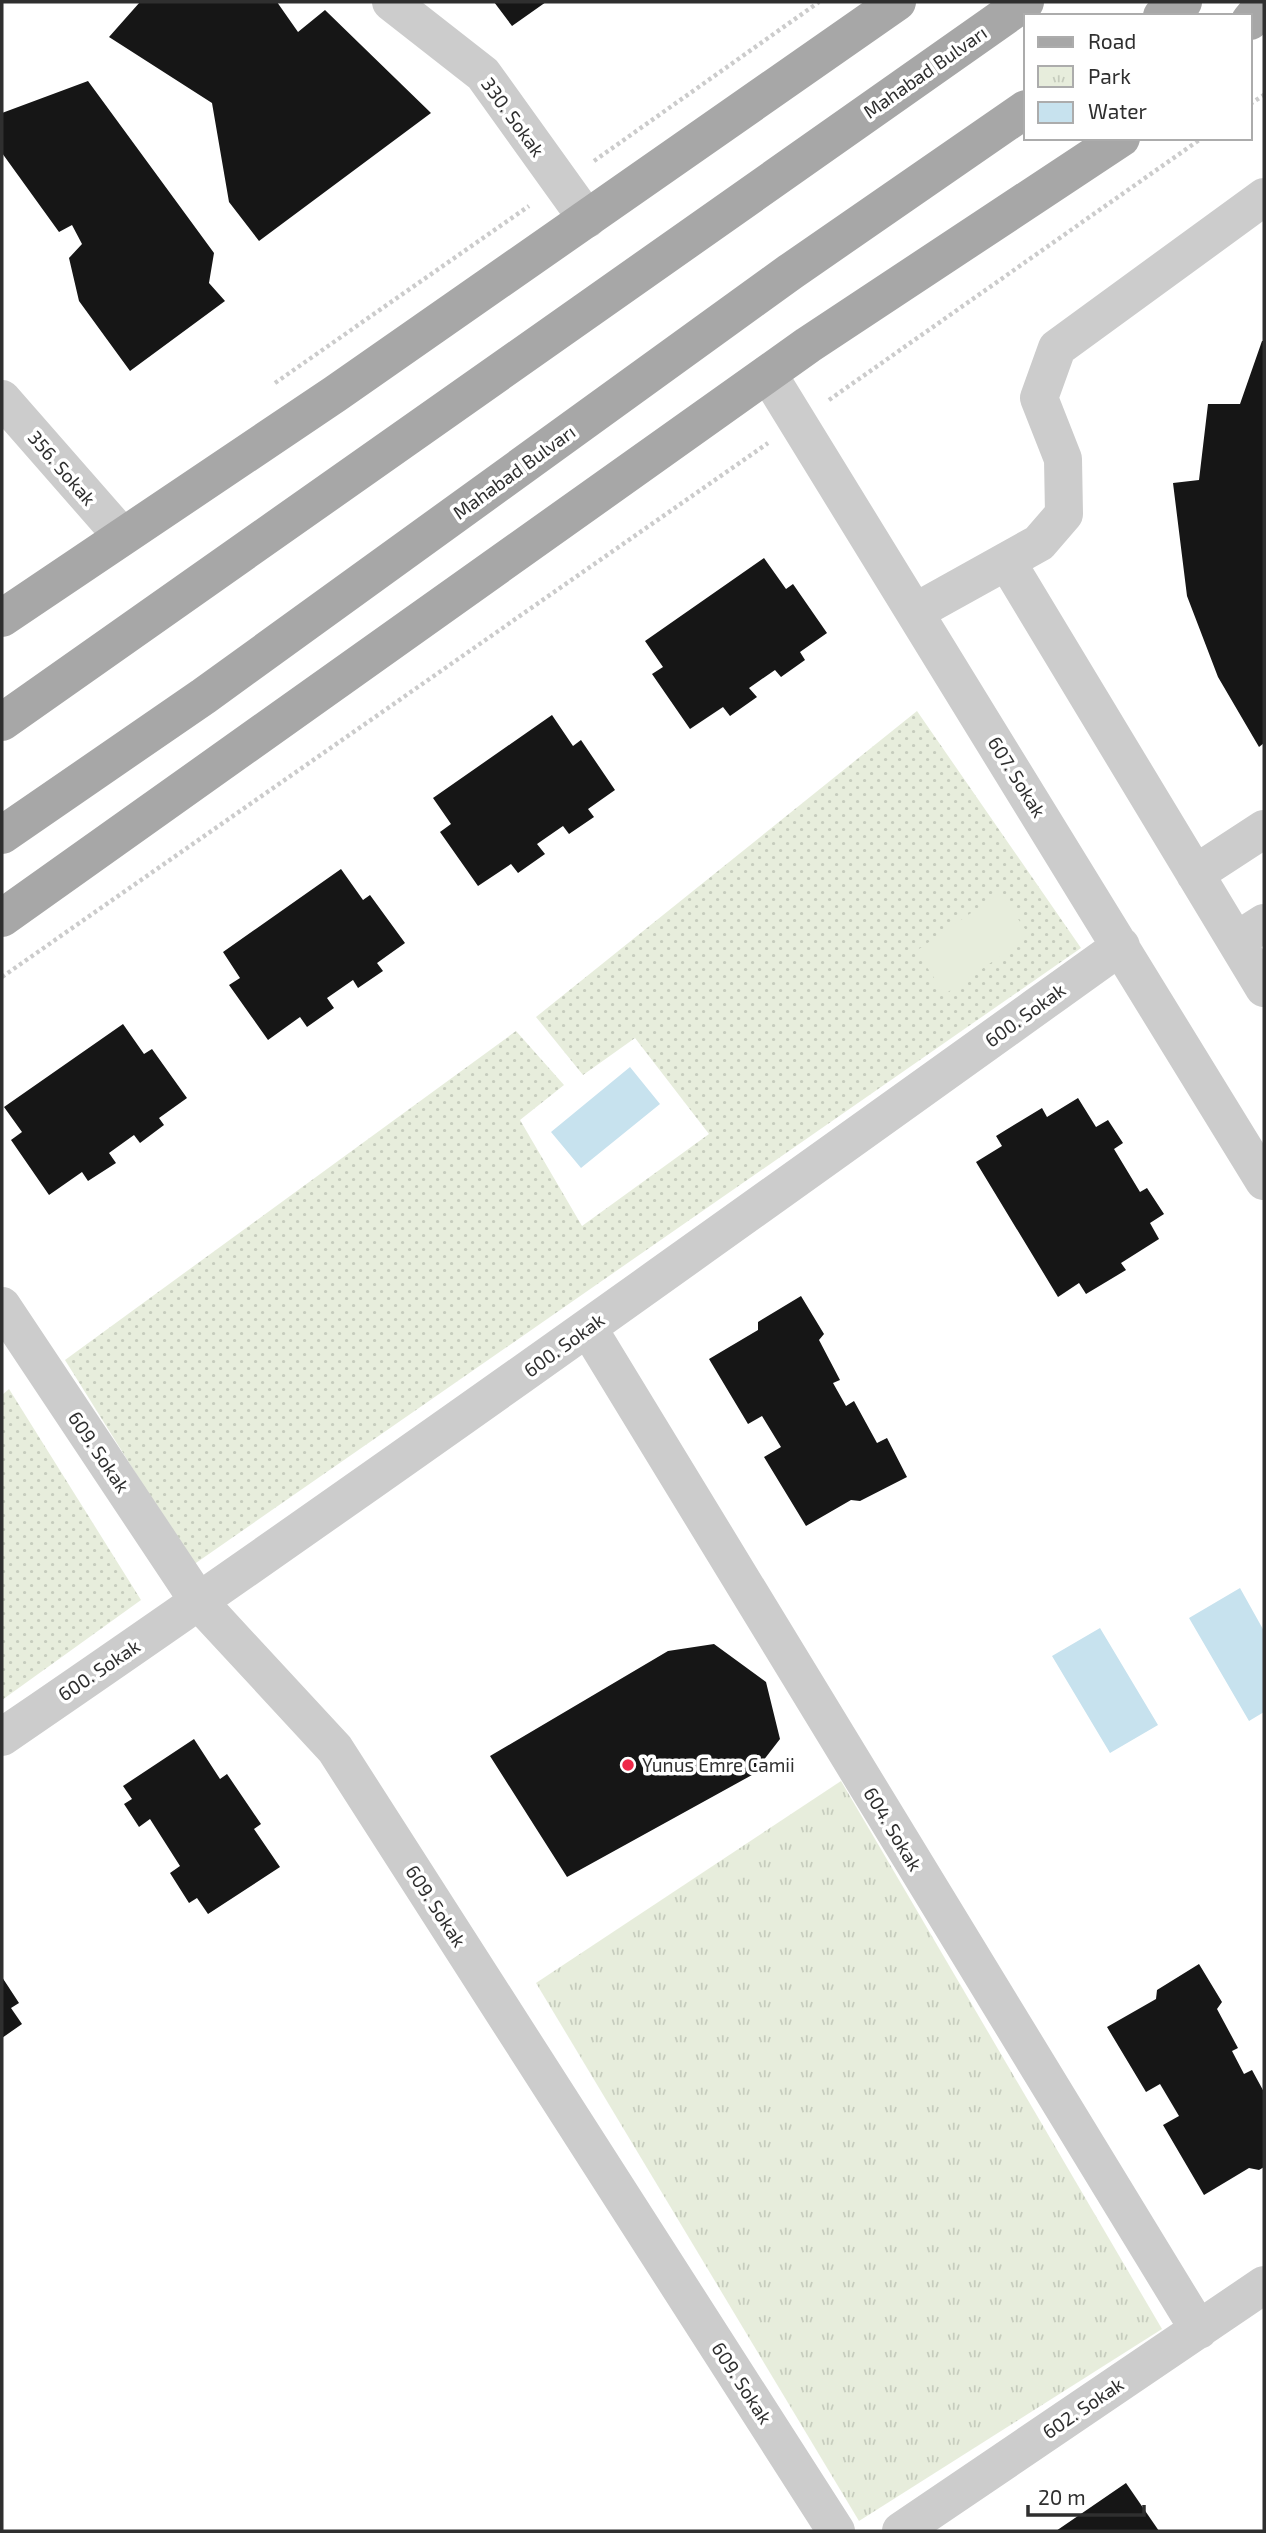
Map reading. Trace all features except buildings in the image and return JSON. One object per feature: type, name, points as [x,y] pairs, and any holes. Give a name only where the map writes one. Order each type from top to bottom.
[{"type":"main road","points":[[2,618],[335,394],[897,2]]},
{"type":"main road","name":"Mahabad Bulvarı","points":[[2,722],[1025,2]]},
{"type":"main road","points":[[1165,14],[1183,2]]},
{"type":"main road","points":[[1252,19],[1264,4]]},
{"type":"main road","name":"Mahabad Bulvarı","points":[[2,835],[204,696],[790,272],[1024,110]]},
{"type":"main road","points":[[2,918],[768,374],[1118,140]]},
{"type":"street","name":"330. Sokak","points":[[391,2],[483,74],[587,219]]},
{"type":"street","points":[[915,612],[1039,543],[1064,514],[1063,459],[1039,398],[1057,348],[1264,197]]},
{"type":"street","name":"607. Sokak","points":[[768,374],[1264,1181]]},
{"type":"street","name":"356. Sokak","points":[[2,399],[121,536]]},
{"type":"street","points":[[1007,562],[1195,874],[1250,932],[1264,988]]},
{"type":"street","points":[[1195,874],[1264,830]]},
{"type":"street","name":"600. Sokak","points":[[2,1737],[199,1602],[587,1328],[1121,946]]},
{"type":"street","name":"609. Sokak","points":[[2,1306],[199,1602],[335,1749],[836,2531]]},
{"type":"street","name":"604. Sokak","points":[[587,1328],[1199,2330]]},
{"type":"street","name":"602. Sokak","points":[[901,2531],[1264,2285]]},
{"type":"path","points":[[267,389],[819,2]]},
{"type":"path","points":[[2,977],[1199,140]]},
{"type":"green space","points":[[917,711],[1081,948],[193,1565],[65,1360],[516,1031],[564,1085],[520,1120],[582,1226],[709,1134],[635,1038],[583,1075],[536,1017]]},
{"type":"green space","points":[[1000,893],[1030,936],[945,994],[916,951]]},
{"type":"green space","points":[[9,1389],[141,1600],[2,1700],[2,1395]]},
{"type":"green space","points":[[841,1781],[1162,2329],[859,2521],[536,1983]]},
{"type":"water","points":[[630,1067],[660,1104],[581,1168],[551,1132]]},
{"type":"water","points":[[1240,1588],[1264,1631],[1264,1712],[1249,1721],[1189,1618]]},
{"type":"water","points":[[1100,1628],[1158,1725],[1110,1753],[1052,1656]]},
{"type":"place","name":"Yunus Emre Camii","points":[[628,1765]]}]
